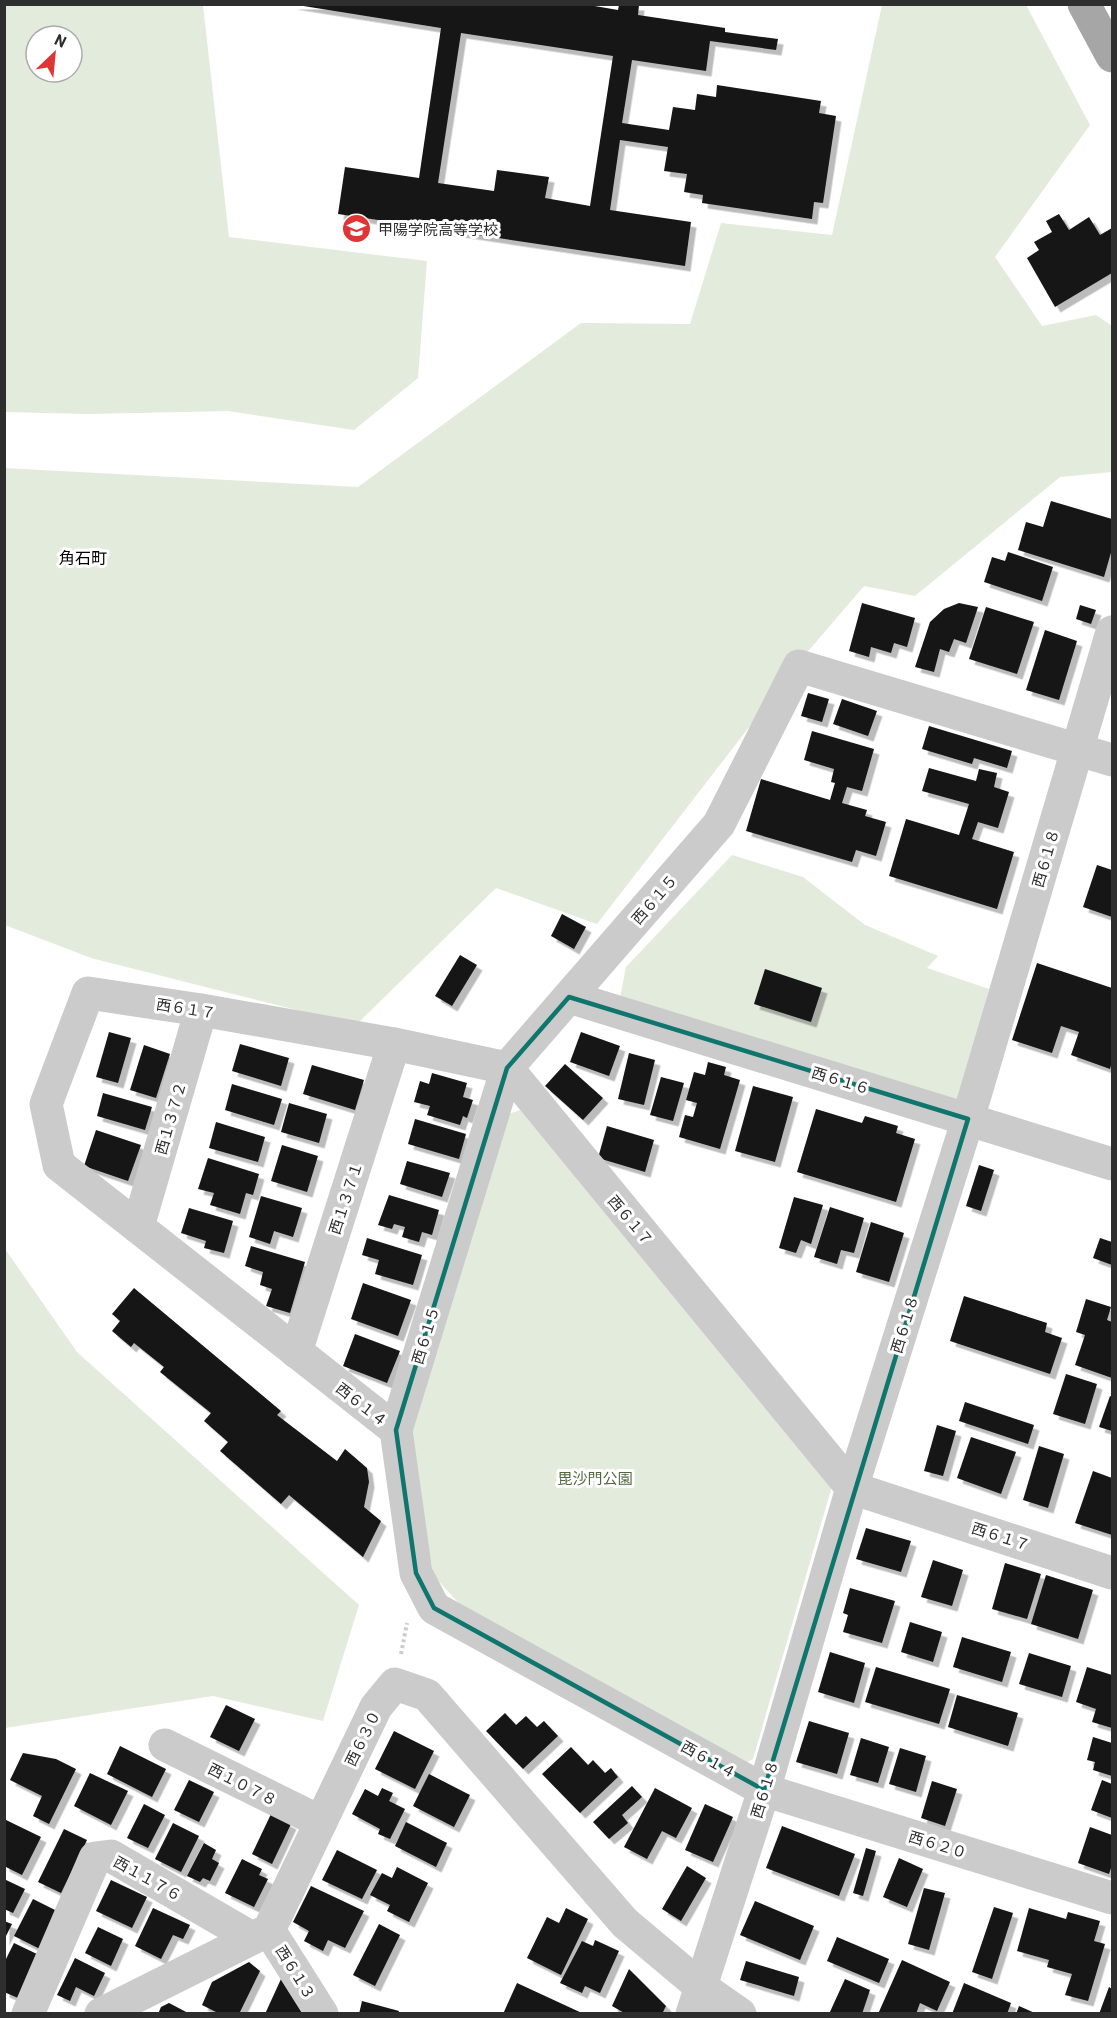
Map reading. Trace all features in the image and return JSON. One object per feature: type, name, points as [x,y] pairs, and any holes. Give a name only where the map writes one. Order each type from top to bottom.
[{"type":"main road","points":[[1084,4],[1113,56]]},
{"type":"street","name":"西６１８","points":[[696,2000],[764,1790],[852,1488],[968,1119],[1113,632]]},
{"type":"street","name":"西６１５","points":[[396,1430],[507,1068],[719,824],[799,666],[1113,760]]},
{"type":"street","name":"西６１７","points":[[88,993],[201,1010],[394,1044],[507,1068],[852,1488],[1113,1573]]},
{"type":"street","name":"西６１４","points":[[88,993],[46,1104],[59,1165],[396,1430],[417,1573],[434,1608],[764,1790]]},
{"type":"street","name":"西６１６","points":[[569,997],[1113,1164]]},
{"type":"street","name":"西１３７２","points":[[138,1227],[201,1010]]},
{"type":"street","name":"西１３７１","points":[[296,1352],[394,1044]]},
{"type":"street","name":"西６３０","points":[[261,1934],[321,1822],[376,1707],[395,1684]]},
{"type":"street","points":[[395,1684],[427,1695],[625,1923],[696,2000],[740,2013]]},
{"type":"street","name":"西１０７８","points":[[165,1745],[321,1822]]},
{"type":"street","name":"西６２０","points":[[764,1790],[1113,1898]]},
{"type":"street","name":"西１１７６","points":[[28,2013],[95,1858],[111,1856],[261,1934]]},
{"type":"street","points":[[101,2013],[261,1934]]},
{"type":"street","name":"西６１３","points":[[261,1934],[322,2013]]},
{"type":"path","points":[[395,1684],[417,1573]]},
{"type":"highlighted area","points":[[569,997],[968,1119],[764,1790],[434,1608],[416,1573],[396,1430],[507,1068]]},
{"type":"green space","points":[[5,4],[203,5],[229,237],[427,261],[418,378],[354,430],[228,411],[88,414],[5,412]]},
{"type":"green space","points":[[882,5],[1026,5],[1090,125],[995,257],[1042,326],[1096,315],[1112,326],[1112,472],[1060,477],[915,596],[864,586],[804,656],[597,924],[496,888],[356,1025],[91,958],[5,925],[4,468],[358,487],[581,323],[690,324],[721,223],[832,235]]},
{"type":"green space","points":[[732,855],[803,877],[865,925],[938,956],[927,968],[989,989],[960,1101],[620,998],[626,967]]},
{"type":"green space","name":"毘沙門公園","points":[[520,1110],[832,1486],[753,1759],[740,1766],[464,1609],[434,1576],[406,1438],[503,1116]]},
{"type":"green space","points":[[5,1249],[77,1352],[359,1605],[323,1721],[213,1696],[5,1728]]},
{"type":"building","points":[[291,4],[583,4],[618,10],[619,5],[639,5],[638,15],[725,28],[725,32],[778,39],[776,50],[710,41],[706,71],[632,60],[622,123],[669,130],[673,107],[695,110],[697,94],[716,97],[717,85],[821,101],[819,113],[836,116],[823,203],[814,202],[812,219],[702,203],[703,195],[684,192],[687,174],[664,171],[668,147],[620,140],[610,210],[691,222],[685,266],[338,214],[345,167],[419,178],[441,28]],"holes":[[[461,33],[613,56],[590,206],[545,198],[549,177],[497,170],[494,191],[438,183]]]},
{"type":"building","points":[[1059,214],[1069,230],[1089,217],[1100,235],[1112,228],[1112,273],[1055,307],[1027,258],[1039,250],[1034,242],[1052,232],[1046,221]]},
{"type":"building","points":[[1051,501],[1112,519],[1112,549],[1104,577],[1018,550],[1026,522],[1043,527]]},
{"type":"building","points":[[1008,552],[1053,567],[1042,601],[984,582],[992,557],[1005,561]]},
{"type":"building","points":[[862,603],[915,618],[907,647],[894,643],[891,653],[871,647],[869,657],[849,651]]},
{"type":"building","points":[[959,603],[978,607],[966,643],[954,639],[949,652],[940,649],[934,672],[915,667],[930,622],[944,609]]},
{"type":"building","points":[[1080,605],[1096,610],[1091,624],[1076,619]]},
{"type":"building","points":[[986,607],[1034,622],[1017,674],[969,659]]},
{"type":"building","points":[[1045,630],[1077,641],[1059,700],[1026,690]]},
{"type":"building","points":[[808,693],[829,699],[822,722],[801,716]]},
{"type":"building","points":[[842,699],[877,711],[868,736],[833,724]]},
{"type":"building","points":[[929,726],[1012,751],[1007,768],[974,758],[972,764],[922,749]]},
{"type":"building","points":[[812,731],[874,749],[862,791],[847,787],[842,803],[867,810],[865,816],[886,822],[876,856],[856,850],[852,862],[746,831],[761,779],[830,800],[835,783],[831,782],[834,769],[804,760]]},
{"type":"building","points":[[929,768],[976,781],[979,769],[997,773],[994,787],[1009,792],[998,828],[978,822],[972,839],[1014,852],[997,909],[889,876],[906,819],[959,835],[969,804],[922,791]]},
{"type":"building","points":[[1097,865],[1112,870],[1112,917],[1083,907]]},
{"type":"building","points":[[562,914],[586,927],[574,949],[551,936]]},
{"type":"building","points":[[460,955],[477,965],[452,1006],[435,996]]},
{"type":"building","points":[[1037,963],[1112,988],[1112,1062],[1110,1069],[1071,1055],[1079,1032],[1061,1026],[1052,1053],[1012,1040]]},
{"type":"building","points":[[765,969],[822,988],[811,1022],[754,1004]]},
{"type":"building","points":[[109,1032],[131,1038],[118,1083],[96,1077]]},
{"type":"building","points":[[581,1032],[620,1046],[609,1076],[570,1062]]},
{"type":"building","points":[[240,1044],[289,1058],[281,1086],[232,1071]]},
{"type":"building","points":[[144,1045],[170,1054],[156,1098],[130,1090]]},
{"type":"building","points":[[629,1053],[655,1060],[644,1105],[618,1099]]},
{"type":"building","points":[[708,1062],[726,1067],[724,1075],[740,1080],[720,1149],[679,1137],[685,1115],[693,1117],[697,1103],[686,1100],[694,1072],[705,1075]]},
{"type":"building","points":[[565,1064],[603,1098],[583,1120],[545,1086]]},
{"type":"building","points":[[312,1065],[364,1080],[355,1110],[303,1094]]},
{"type":"building","points":[[432,1073],[467,1083],[463,1097],[473,1100],[467,1118],[463,1116],[460,1125],[427,1115],[430,1106],[414,1102],[420,1081],[429,1084]]},
{"type":"building","points":[[661,1077],[684,1083],[673,1121],[650,1115]]},
{"type":"building","points":[[232,1084],[282,1099],[274,1125],[225,1110]]},
{"type":"building","points":[[753,1086],[793,1097],[775,1162],[735,1151]]},
{"type":"building","points":[[103,1093],[152,1107],[145,1130],[97,1116]]},
{"type":"building","points":[[289,1103],[327,1114],[319,1143],[281,1132]]},
{"type":"building","points":[[816,1109],[862,1123],[865,1116],[898,1126],[896,1133],[915,1139],[896,1202],[797,1172]]},
{"type":"building","points":[[415,1119],[466,1134],[459,1159],[408,1144]]},
{"type":"building","points":[[216,1122],[265,1137],[258,1162],[209,1148]]},
{"type":"building","points":[[607,1126],[654,1140],[645,1172],[598,1158]]},
{"type":"building","points":[[96,1130],[141,1145],[128,1181],[84,1166]]},
{"type":"building","points":[[282,1145],[318,1156],[307,1192],[271,1181]]},
{"type":"building","points":[[208,1158],[259,1174],[253,1195],[246,1193],[240,1214],[210,1205],[214,1193],[198,1189]]},
{"type":"building","points":[[407,1161],[450,1173],[442,1197],[400,1184]]},
{"type":"building","points":[[979,1165],[994,1170],[981,1211],[966,1206]]},
{"type":"building","points":[[389,1195],[439,1210],[432,1235],[422,1232],[419,1242],[402,1237],[405,1227],[394,1224],[392,1229],[378,1225]]},
{"type":"building","points":[[261,1196],[302,1208],[293,1237],[274,1231],[270,1244],[249,1237]]},
{"type":"building","points":[[794,1197],[823,1205],[811,1244],[801,1240],[796,1253],[779,1248]]},
{"type":"building","points":[[830,1207],[864,1218],[854,1253],[841,1250],[837,1264],[814,1257]]},
{"type":"building","points":[[189,1208],[233,1221],[224,1253],[204,1248],[206,1241],[181,1233]]},
{"type":"building","points":[[871,1222],[904,1233],[889,1282],[856,1272]]},
{"type":"building","points":[[367,1238],[422,1255],[413,1285],[375,1274],[379,1260],[362,1255]]},
{"type":"building","points":[[1100,1238],[1112,1242],[1112,1265],[1093,1258]]},
{"type":"building","points":[[251,1246],[305,1262],[290,1313],[266,1306],[272,1289],[260,1285],[263,1272],[245,1266]]},
{"type":"building","points":[[363,1283],[411,1300],[398,1336],[351,1319]]},
{"type":"building","points":[[134,1288],[281,1411],[277,1415],[337,1461],[345,1449],[367,1468],[369,1482],[364,1507],[381,1521],[363,1557],[289,1495],[281,1504],[220,1451],[228,1442],[204,1421],[211,1413],[160,1372],[164,1367],[134,1343],[131,1347],[112,1331],[120,1321],[112,1314]]},
{"type":"building","points":[[964,1296],[1047,1323],[1045,1332],[1062,1338],[1050,1374],[950,1341]]},
{"type":"building","points":[[1086,1299],[1111,1307],[1107,1320],[1112,1322],[1112,1378],[1075,1365],[1085,1335],[1076,1332]]},
{"type":"building","points":[[355,1334],[400,1351],[387,1383],[343,1366]]},
{"type":"building","points":[[1066,1374],[1097,1384],[1085,1424],[1053,1414]]},
{"type":"building","points":[[1110,1396],[1112,1397],[1112,1431],[1099,1427]]},
{"type":"building","points":[[965,1402],[1034,1425],[1028,1444],[959,1421]]},
{"type":"building","points":[[937,1425],[956,1431],[943,1476],[924,1471]]},
{"type":"building","points":[[971,1437],[1016,1452],[1001,1494],[957,1478]]},
{"type":"building","points":[[1039,1446],[1064,1454],[1048,1508],[1023,1500]]},
{"type":"building","points":[[1093,1471],[1112,1478],[1112,1535],[1075,1523]]},
{"type":"building","points":[[866,1528],[911,1541],[901,1572],[856,1559]]},
{"type":"building","points":[[933,1560],[963,1570],[952,1606],[921,1597]]},
{"type":"building","points":[[1005,1563],[1041,1574],[1027,1619],[992,1609]]},
{"type":"building","points":[[1046,1575],[1093,1590],[1078,1639],[1031,1624]]},
{"type":"building","points":[[850,1588],[895,1601],[882,1643],[843,1632],[848,1615],[843,1613]]},
{"type":"building","points":[[910,1622],[942,1632],[933,1662],[901,1652]]},
{"type":"building","points":[[962,1637],[1011,1652],[1002,1682],[953,1667]]},
{"type":"building","points":[[830,1652],[865,1663],[854,1703],[818,1692]]},
{"type":"building","points":[[1029,1653],[1071,1666],[1062,1697],[1019,1684]]},
{"type":"building","points":[[876,1667],[950,1689],[939,1724],[865,1702]]},
{"type":"building","points":[[1087,1667],[1112,1675],[1112,1728],[1092,1722],[1096,1709],[1076,1702]]},
{"type":"building","points":[[957,1695],[1018,1713],[1008,1746],[948,1727]]},
{"type":"building","points":[[226,1705],[255,1719],[239,1751],[210,1737]]},
{"type":"building","points":[[505,1713],[516,1725],[526,1716],[537,1727],[544,1721],[558,1736],[523,1769],[486,1731]]},
{"type":"building","points":[[809,1721],[849,1733],[837,1774],[796,1762]]},
{"type":"building","points":[[394,1731],[434,1751],[415,1789],[375,1769]]},
{"type":"building","points":[[1093,1737],[1112,1743],[1112,1776],[1093,1770],[1095,1762],[1087,1760]]},
{"type":"building","points":[[861,1738],[889,1747],[878,1783],[850,1775]]},
{"type":"building","points":[[120,1746],[166,1769],[152,1797],[107,1774]]},
{"type":"building","points":[[571,1747],[588,1765],[593,1760],[605,1773],[611,1768],[618,1777],[580,1813],[542,1774]]},
{"type":"building","points":[[900,1748],[926,1756],[916,1792],[889,1784]]},
{"type":"building","points":[[23,1753],[56,1759],[76,1769],[49,1824],[33,1816],[42,1796],[10,1780]]},
{"type":"building","points":[[90,1773],[128,1791],[111,1825],[74,1806]]},
{"type":"building","points":[[429,1774],[470,1795],[454,1827],[413,1806]]},
{"type":"building","points":[[189,1780],[214,1792],[199,1822],[174,1810]]},
{"type":"building","points":[[1102,1780],[1112,1784],[1112,1818],[1091,1810]]},
{"type":"building","points":[[932,1781],[957,1789],[945,1826],[921,1818]]},
{"type":"building","points":[[632,1786],[642,1797],[622,1815],[628,1823],[609,1839],[593,1822]]},
{"type":"building","points":[[382,1788],[393,1793],[389,1801],[405,1809],[390,1839],[378,1834],[380,1829],[352,1814],[365,1789],[378,1796]]},
{"type":"building","points":[[655,1788],[692,1808],[676,1838],[662,1831],[647,1859],[624,1847]]},
{"type":"building","points":[[144,1804],[165,1815],[148,1848],[127,1838]]},
{"type":"building","points":[[705,1804],[733,1817],[713,1862],[685,1850]]},
{"type":"building","points":[[271,1814],[291,1824],[272,1864],[252,1854]]},
{"type":"building","points":[[4,1819],[41,1837],[22,1875],[4,1866]]},
{"type":"building","points":[[406,1822],[447,1843],[436,1867],[395,1846]]},
{"type":"building","points":[[173,1823],[199,1836],[181,1872],[155,1859]]},
{"type":"building","points":[[782,1826],[855,1854],[839,1896],[766,1868]]},
{"type":"building","points":[[1090,1827],[1112,1835],[1112,1865],[1109,1874],[1078,1863]]},
{"type":"building","points":[[64,1829],[87,1840],[61,1893],[38,1882]]},
{"type":"building","points":[[204,1843],[216,1850],[212,1859],[219,1863],[210,1881],[203,1878],[200,1882],[187,1876]]},
{"type":"building","points":[[866,1848],[876,1851],[863,1896],[853,1893]]},
{"type":"building","points":[[337,1850],[377,1870],[362,1899],[322,1880]]},
{"type":"building","points":[[899,1858],[923,1869],[907,1907],[883,1897]]},
{"type":"building","points":[[242,1859],[262,1869],[259,1875],[268,1879],[254,1907],[225,1893]]},
{"type":"building","points":[[687,1866],[706,1878],[681,1921],[662,1909]]},
{"type":"building","points":[[397,1867],[428,1883],[409,1922],[387,1911],[390,1905],[370,1895],[382,1873],[392,1878]]},
{"type":"building","points":[[4,1879],[25,1889],[13,1913],[4,1909]]},
{"type":"building","points":[[111,1880],[147,1897],[132,1928],[96,1911]]},
{"type":"building","points":[[311,1886],[364,1911],[345,1948],[328,1940],[323,1951],[304,1941],[309,1931],[293,1922]]},
{"type":"building","points":[[924,1888],[945,1893],[929,1950],[908,1944]]},
{"type":"building","points":[[33,1899],[59,1912],[40,1949],[14,1936]]},
{"type":"building","points":[[755,1901],[814,1926],[800,1960],[740,1935]]},
{"type":"building","points":[[994,1907],[1013,1913],[992,1979],[972,1972]]},
{"type":"building","points":[[153,1908],[190,1925],[183,1939],[173,1935],[161,1959],[135,1946]]},
{"type":"building","points":[[566,1908],[588,1919],[561,1975],[527,1958],[547,1917],[559,1923]]},
{"type":"building","points":[[1029,1908],[1066,1919],[1068,1912],[1100,1921],[1094,1941],[1105,1944],[1088,2001],[1065,1995],[1072,1974],[1047,1967],[1049,1960],[1017,1951]]},
{"type":"building","points":[[4,1921],[12,1924],[4,1940]]},
{"type":"building","points":[[379,1924],[400,1935],[375,1986],[353,1975]]},
{"type":"building","points":[[98,1927],[123,1939],[111,1966],[85,1953]]},
{"type":"building","points":[[837,1937],[889,1959],[879,1983],[827,1961]]},
{"type":"building","points":[[595,1940],[619,1951],[600,1993],[585,1986],[582,1993],[560,1983],[582,1941],[593,1946]]},
{"type":"building","points":[[14,1943],[39,1955],[18,1998],[4,1992],[4,1963]]},
{"type":"building","points":[[75,1958],[105,1973],[94,1996],[76,1987],[70,2001],[57,1995]]},
{"type":"building","points":[[902,1960],[950,1982],[937,2011],[920,2003],[916,2014],[878,2014]]},
{"type":"building","points":[[746,1961],[799,1977],[794,1996],[740,1980]]},
{"type":"building","points":[[249,1962],[260,1971],[239,2014],[220,2014],[202,2005],[212,1982]]},
{"type":"building","points":[[629,1969],[666,2006],[662,2014],[644,2012],[643,2014],[626,2014],[612,2006]]},
{"type":"building","points":[[281,1979],[303,2014],[265,2014]]},
{"type":"building","points":[[845,1979],[870,1990],[862,2014],[829,2014]]},
{"type":"building","points":[[517,1983],[584,2014],[503,2014]]},
{"type":"building","points":[[964,1983],[1011,2003],[1007,2014],[952,2014]]},
{"type":"building","points":[[1109,1987],[1112,1989],[1112,2014],[1099,2014]]},
{"type":"building","points":[[362,2001],[399,2011],[398,2014],[359,2014]]},
{"type":"building","points":[[169,2003],[190,2014],[158,2014],[161,2007]]},
{"type":"building","points":[[1019,2006],[1037,2014],[1016,2014]]},
{"type":"place","name":"甲陽学院高等学校","points":[[357,229]]},
{"type":"district","name":"角石町","points":[[83,557]]}]
